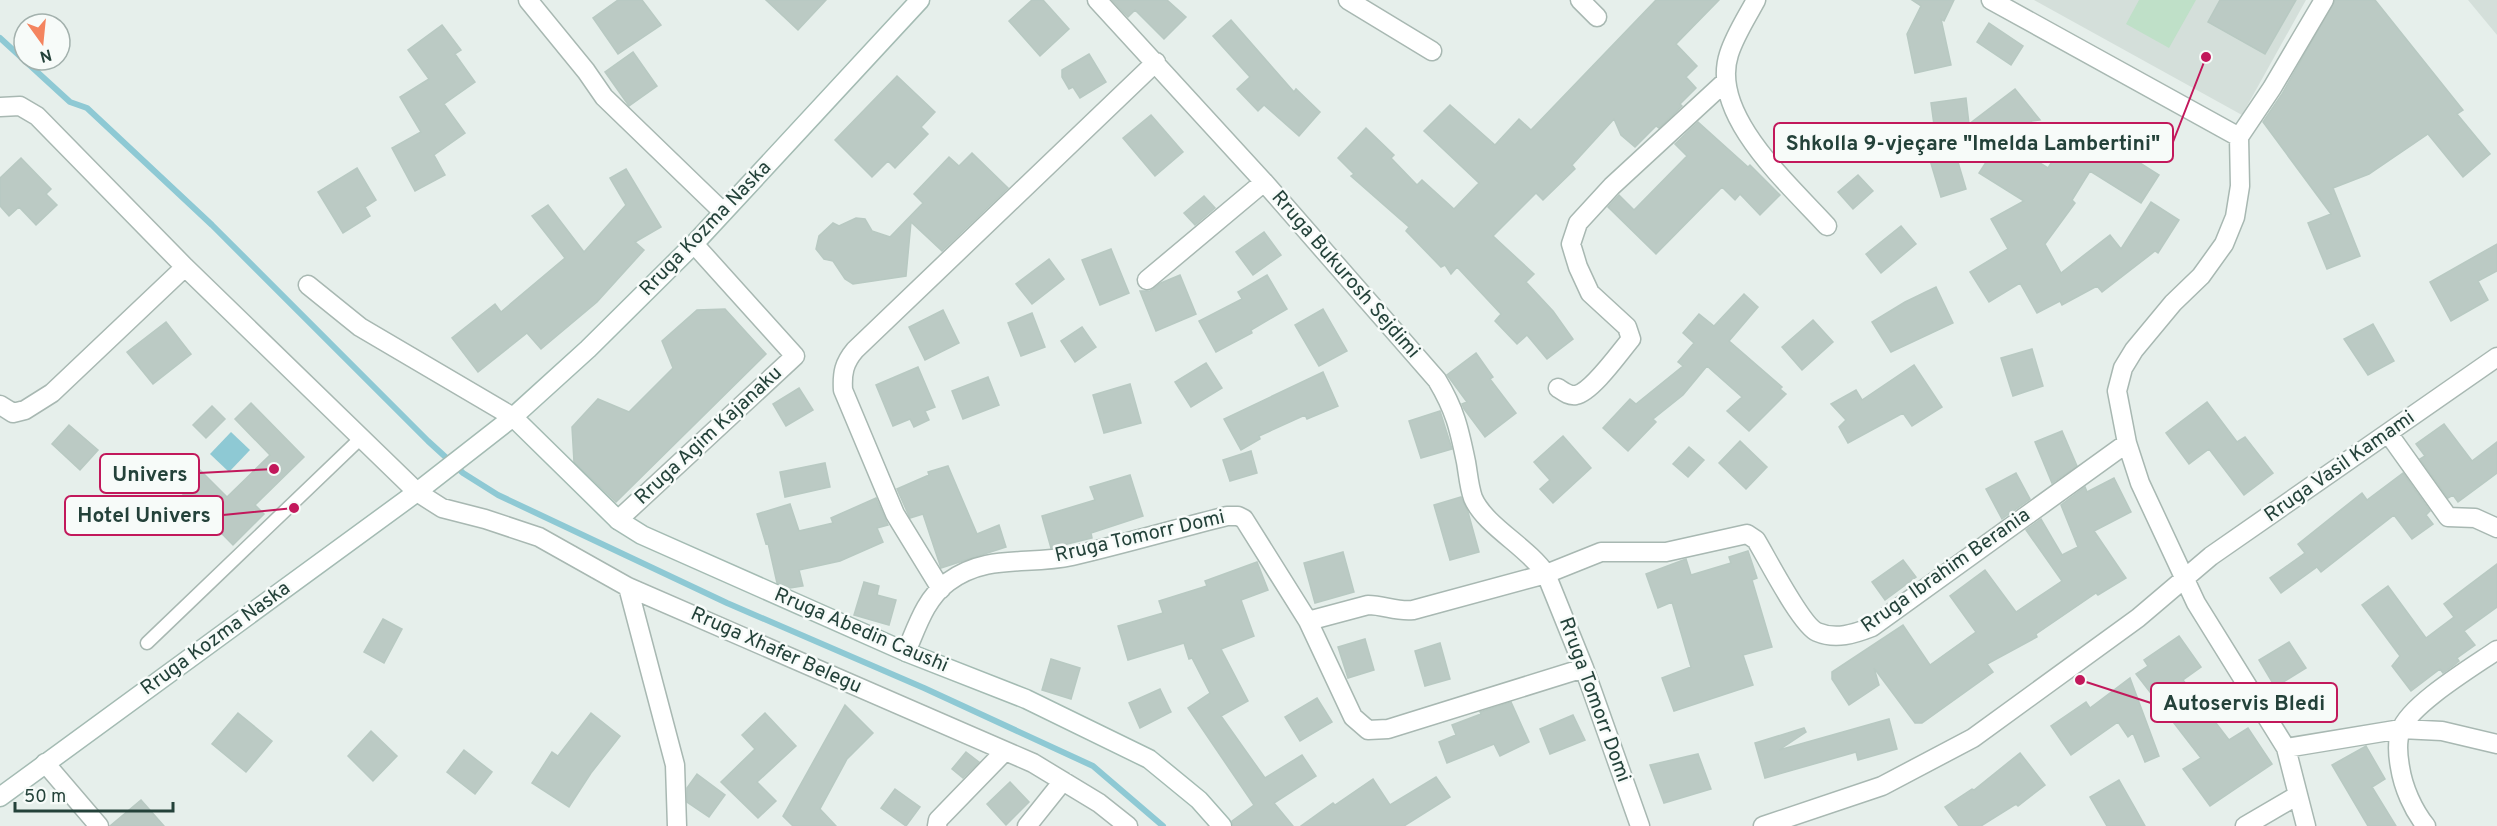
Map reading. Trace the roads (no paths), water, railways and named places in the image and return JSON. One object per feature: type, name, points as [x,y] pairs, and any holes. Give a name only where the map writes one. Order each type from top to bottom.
[{"type":"street","points":[[528,0],[586,71],[604,97],[723,212]]},
{"type":"street","name":"Rruga Kozma Naska","points":[[0,797],[480,445],[513,417],[588,349],[694,244],[920,0]]},
{"type":"street","name":"Rruga Bukurosh Sejdimi","points":[[1097,0],[1264,182],[1437,380],[1458,422],[1473,497],[1482,512],[1537,561],[1546,574]]},
{"type":"street","points":[[1348,0],[1432,51]]},
{"type":"street","points":[[1580,0],[1597,17]]},
{"type":"street","points":[[1756,0],[1728,54],[1726,81],[1734,109],[1746,135],[1827,226]]},
{"type":"street","points":[[1991,0],[2239,137]]},
{"type":"street","points":[[2306,826],[2286,748],[2196,603],[2140,483],[2127,443],[2117,391],[2123,368],[2152,327],[2201,276],[2224,244],[2235,217],[2240,186],[2239,137],[2278,78],[2324,0]]},
{"type":"street","points":[[941,589],[895,514],[843,390],[844,366],[855,350],[1156,62]]},
{"type":"street","points":[[1558,388],[1569,394],[1578,395],[1588,388],[1630,339],[1627,327],[1590,293],[1578,267],[1571,244],[1578,223],[1612,186],[1726,81]]},
{"type":"street","name":"Rruga Xhafer Belegu","points":[[0,107],[20,106],[37,116],[185,267],[362,437],[424,486],[442,508],[486,519],[539,537],[628,586],[1033,763],[1099,803],[1128,826]]},
{"type":"street","points":[[1147,280],[1264,182]]},
{"type":"street","name":"Rruga Agim Kajanaku","points":[[618,520],[795,356],[694,244]]},
{"type":"street","points":[[0,405],[13,413],[25,410],[52,393],[185,267]]},
{"type":"street","name":"Rruga Abedin Caushi","points":[[308,285],[360,327],[513,417],[618,520],[642,535],[906,652],[1026,699],[1149,759],[1199,800],[1221,826]]},
{"type":"street","name":"Rruga Vasil Kamami","points":[[2185,579],[2211,555],[2497,357]]},
{"type":"street","points":[[2388,433],[2448,517],[2475,518],[2497,528]]},
{"type":"street","name":"Rruga Ibrahim Berania","points":[[1308,621],[1368,605],[1405,611],[1413,610],[1546,574],[1601,552],[1666,552],[1748,534],[1756,540],[1804,620],[1815,632],[1833,636],[1851,635],[1872,627],[2127,443]]},
{"type":"street","name":"Rruga Tomorr Domi","points":[[906,652],[925,607],[941,589],[966,572],[993,562],[1070,556],[1227,516],[1238,516],[1244,519],[1308,621],[1353,717],[1368,730],[1388,729],[1584,668]]},
{"type":"street","name":"Rruga Tomorr Domi","points":[[1546,574],[1584,668],[1640,826]]},
{"type":"street","points":[[1763,826],[1882,786],[1973,738],[2059,678],[2185,579]]},
{"type":"street","points":[[628,586],[675,765],[677,826]]},
{"type":"street","points":[[2426,826],[2419,818],[2402,781],[2398,757],[2401,729],[2418,706],[2497,650]]},
{"type":"street","points":[[2286,748],[2401,729],[2442,731],[2496,750]]},
{"type":"street","points":[[937,826],[938,820],[1005,751]]},
{"type":"street","points":[[45,763],[99,826]]},
{"type":"street","points":[[1027,826],[1063,781]]},
{"type":"street","points":[[2245,826],[2298,795]]},
{"type":"lane","points":[[147,643],[362,437]]},
{"type":"water","points":[[231,432],[250,450],[229,472],[210,454]]},
{"type":"waterway","points":[[0,38],[70,102],[87,108],[212,225],[428,441],[463,473],[498,495],[727,603],[924,688],[1093,766],[1163,826]]},
{"type":"place","name":"Shkolla 9-vjeçare \"Imelda Lambertini\"","points":[[2206,57]]},
{"type":"place","name":"Univers","points":[[274,469]]},
{"type":"place","name":"Hotel Univers","points":[[294,508]]},
{"type":"place","name":"Autoservis Bledi","points":[[2080,680]]}]
